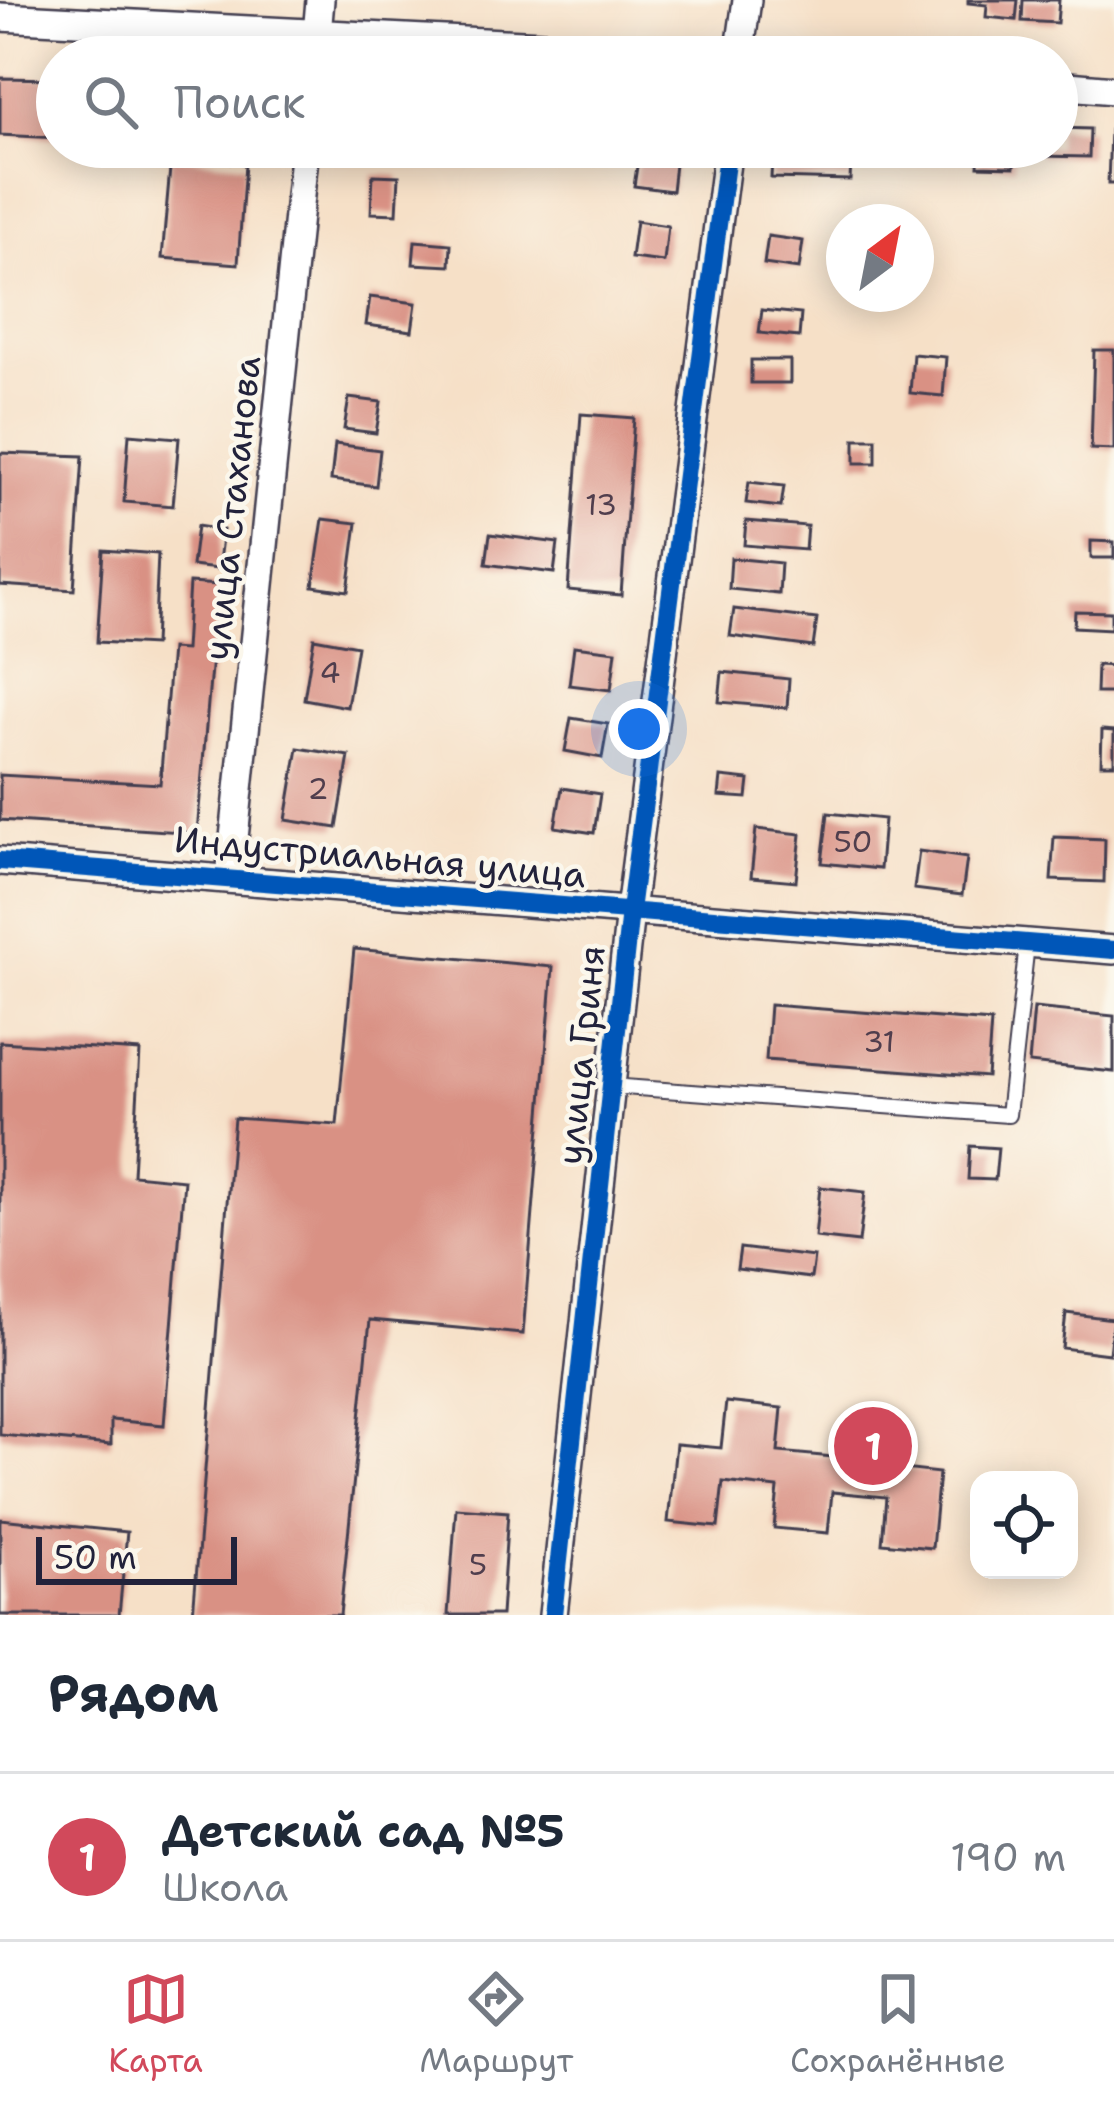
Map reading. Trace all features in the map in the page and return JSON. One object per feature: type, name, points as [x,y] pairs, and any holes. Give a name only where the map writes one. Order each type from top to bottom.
[{"type":"street","points":[[317,36],[320,0]]},
{"type":"street","points":[[742,36],[747,0]]},
{"type":"street","points":[[0,17],[207,36]]},
{"type":"street","points":[[1078,87],[1114,90]]},
{"type":"street","name":"улица Стаханова","points":[[230,877],[303,168]]},
{"type":"street","name":"улица Гриня","points":[[553,1615],[630,911],[725,168]]},
{"type":"street","name":"Индустриальная улица","points":[[0,861],[1114,950]]},
{"type":"lane","points":[[610,1086],[1008,1115],[1027,944]]},
{"type":"building","points":[[968,0],[1018,0],[1016,20],[986,17],[987,5]]},
{"type":"building","points":[[1023,0],[1059,0],[1057,23],[1022,21]]},
{"type":"building","points":[[0,78],[36,79],[36,137],[0,135]]},
{"type":"building","points":[[1078,129],[1090,129],[1089,157],[1078,157]]},
{"type":"building","points":[[1110,130],[1114,130],[1114,184],[1108,184]]},
{"type":"building","points":[[170,168],[245,168],[238,264],[162,258]]},
{"type":"building","points":[[637,168],[675,168],[672,191],[634,186]]},
{"type":"building","points":[[772,168],[851,168],[850,180],[771,178]]},
{"type":"building","points":[[373,175],[399,176],[397,214],[371,213]]},
{"type":"building","points":[[636,221],[668,226],[664,262],[631,258]]},
{"type":"building","points":[[768,236],[803,241],[799,269],[764,264]]},
{"type":"building","points":[[415,241],[451,244],[450,266],[413,264]]},
{"type":"building","points":[[370,297],[416,303],[412,331],[366,325]]},
{"type":"building","points":[[762,310],[801,314],[799,337],[759,333]]},
{"type":"building","points":[[1094,350],[1114,350],[1114,450],[1091,449]]},
{"type":"building","points":[[913,354],[946,357],[943,396],[910,393]]},
{"type":"building","points":[[751,360],[790,360],[790,383],[751,383]]},
{"type":"building","points":[[349,398],[381,402],[376,433],[344,429]]},
{"type":"building","points":[[581,414],[634,418],[621,595],[568,590]]},
{"type":"building","points":[[129,434],[179,438],[173,506],[124,502]]},
{"type":"building","points":[[855,439],[876,439],[876,463],[855,463]]},
{"type":"building","points":[[335,444],[380,450],[376,486],[331,480]]},
{"type":"building","points":[[0,453],[83,456],[74,590],[0,585]]},
{"type":"building","points":[[749,482],[784,486],[781,507],[746,503]]},
{"type":"building","points":[[323,519],[357,523],[348,591],[313,586]]},
{"type":"building","points":[[746,521],[807,526],[805,550],[744,545]]},
{"type":"building","points":[[197,526],[223,530],[218,569],[192,566]]},
{"type":"building","points":[[490,534],[558,543],[554,573],[486,564]]},
{"type":"building","points":[[1091,541],[1114,542],[1114,558],[1091,558]]},
{"type":"building","points":[[103,550],[158,554],[154,645],[97,642]]},
{"type":"building","points":[[731,558],[781,563],[779,594],[729,589]]},
{"type":"building","points":[[189,583],[218,585],[197,833],[0,820],[0,775],[160,784],[171,649],[185,650]]},
{"type":"building","points":[[734,609],[817,619],[813,647],[730,636]]},
{"type":"building","points":[[1075,611],[1111,612],[1111,629],[1074,627]]},
{"type":"building","points":[[314,638],[357,646],[347,707],[304,699]]},
{"type":"building","points":[[574,646],[616,651],[611,690],[569,685]]},
{"type":"building","points":[[1097,665],[1114,666],[1114,693],[1096,693]]},
{"type":"building","points":[[722,672],[789,679],[787,708],[719,702]]},
{"type":"building","points":[[571,718],[608,724],[602,758],[565,751]]},
{"type":"building","points":[[1102,730],[1114,731],[1114,764],[1101,764]]},
{"type":"building","points":[[298,748],[349,756],[337,828],[286,820]]},
{"type":"building","points":[[721,777],[749,780],[747,798],[719,796]]},
{"type":"building","points":[[562,788],[600,794],[594,833],[555,827]]},
{"type":"building","points":[[828,813],[884,819],[880,869],[822,863]]},
{"type":"building","points":[[756,829],[801,834],[796,881],[751,877]]},
{"type":"building","points":[[1054,837],[1105,839],[1104,882],[1051,880]]},
{"type":"building","points":[[919,851],[967,858],[962,895],[914,889]]},
{"type":"building","points":[[354,949],[553,967],[523,1334],[370,1320],[340,1615],[193,1615],[234,1118],[337,1125]]},
{"type":"building","points":[[770,1005],[991,1022],[987,1077],[766,1060]]},
{"type":"building","points":[[1034,1008],[1114,1016],[1114,1072],[1029,1063]]},
{"type":"building","points":[[0,1042],[140,1051],[133,1175],[184,1180],[164,1425],[111,1420],[111,1445],[0,1435]]},
{"type":"building","points":[[970,1146],[998,1148],[995,1180],[968,1179]]},
{"type":"building","points":[[820,1187],[865,1192],[859,1242],[815,1237]]},
{"type":"building","points":[[740,1248],[814,1257],[811,1278],[737,1269]]},
{"type":"building","points":[[1066,1313],[1113,1319],[1109,1354],[1062,1348]]},
{"type":"building","points":[[726,1402],[782,1408],[778,1452],[845,1458],[849,1417],[898,1422],[894,1468],[939,1473],[932,1548],[882,1543],[886,1497],[832,1492],[828,1533],[774,1528],[778,1488],[723,1482],[718,1527],[668,1522],[676,1444],[721,1448]]},
{"type":"building","points":[[456,1508],[508,1512],[501,1615],[448,1615]]},
{"type":"building","points":[[0,1519],[127,1532],[119,1615],[0,1615]]},
{"type":"cycle path","points":[[553,1615],[630,911],[725,168]]},
{"type":"cycle path","points":[[0,861],[1114,950]]},
{"type":"place","name":"Детский сад №5","points":[[873,1446]]}]
